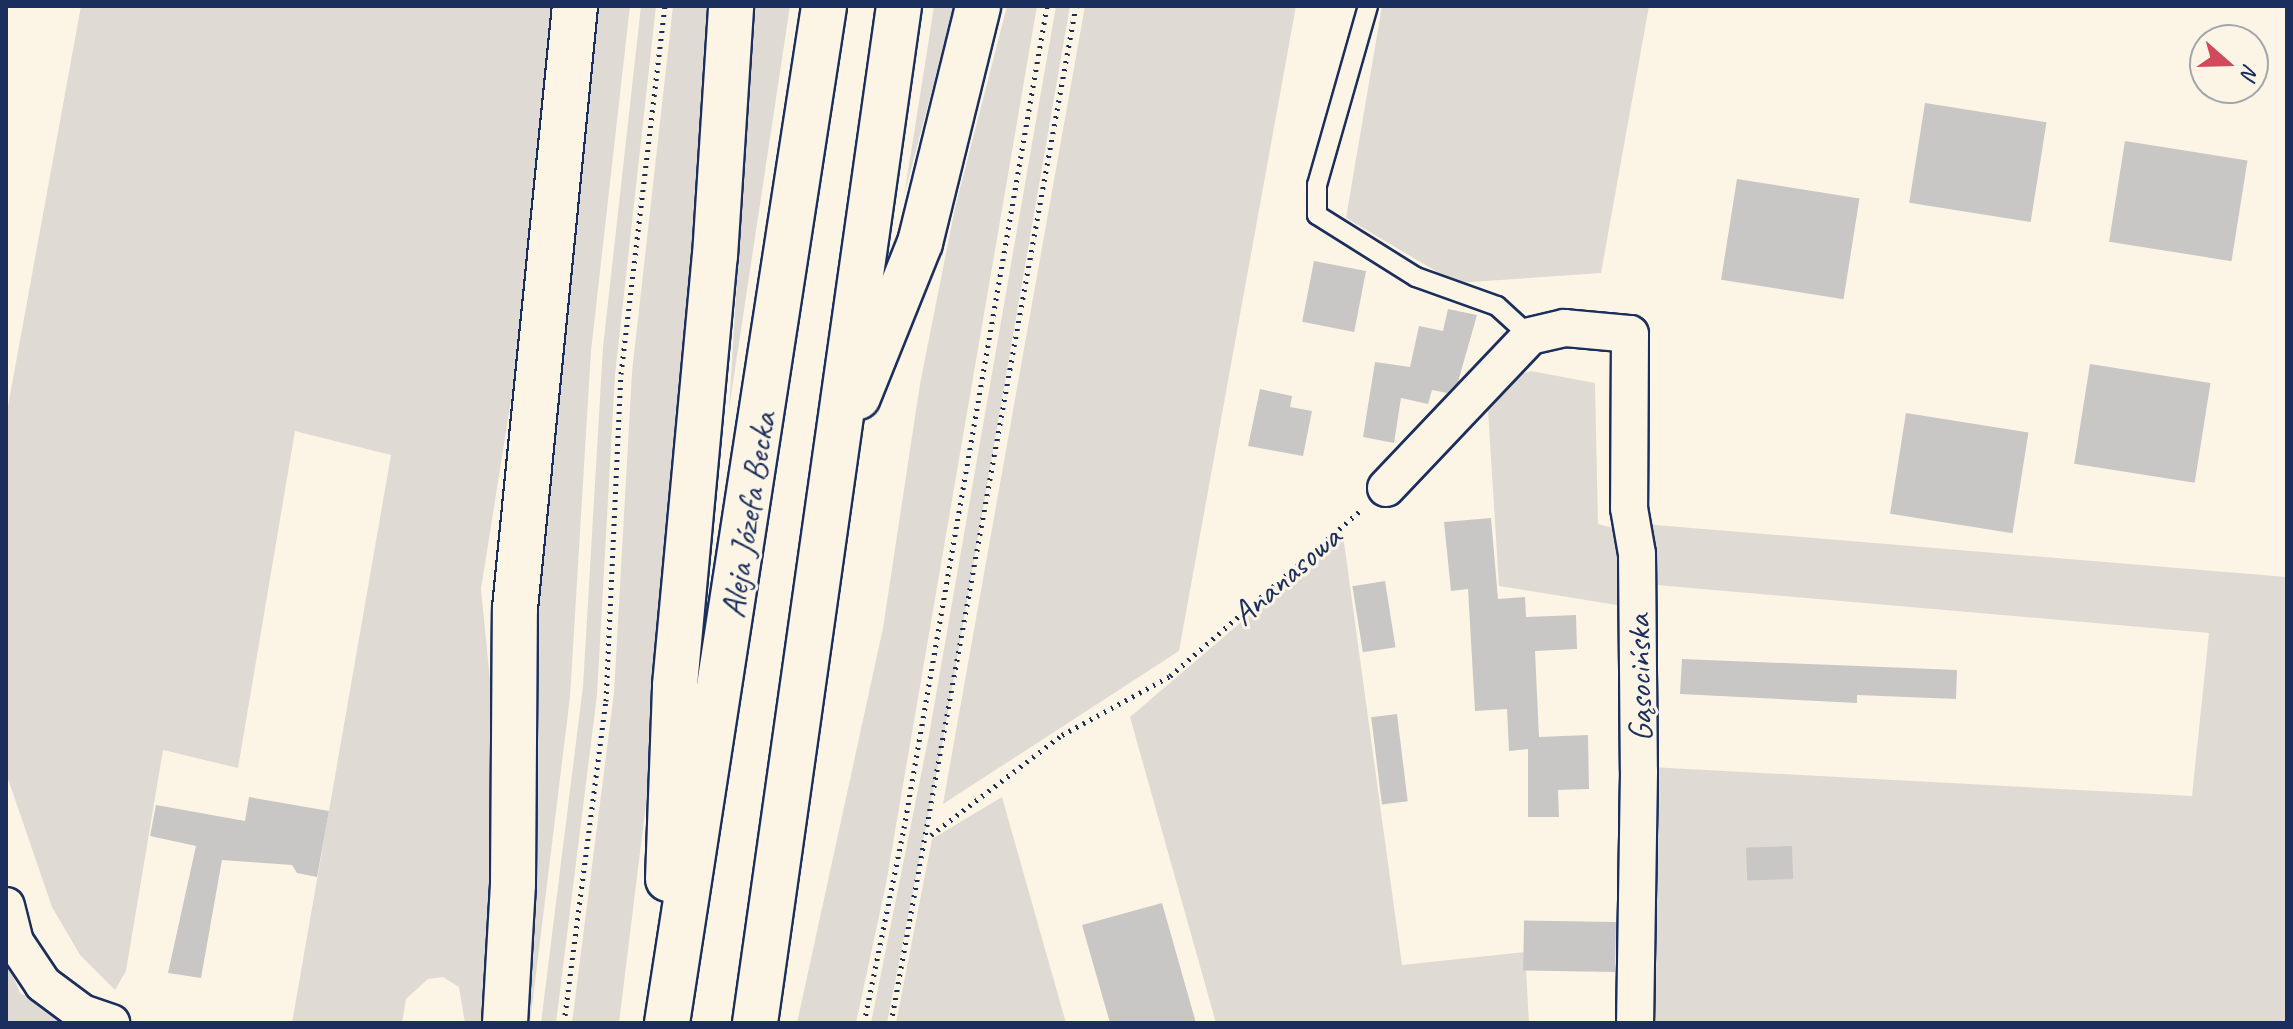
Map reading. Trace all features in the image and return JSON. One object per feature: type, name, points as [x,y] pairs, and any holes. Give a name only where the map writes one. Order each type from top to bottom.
[{"type":"main road","points":[[505,1023],[513,884],[516,593],[575,6]]},
{"type":"main road","points":[[676,961],[668,886],[671,764],[731,6]]},
{"type":"main road","name":"Aleja Józefa Becka","points":[[667,1023],[824,6]]},
{"type":"main road","points":[[755,1023],[899,6]]},
{"type":"main road","points":[[833,459],[920,243],[978,6]]},
{"type":"street","name":"Gąsocińska","points":[[1530,336],[1565,328],[1630,334],[1629,508],[1637,554],[1639,741],[1635,1023]]},
{"type":"street","points":[[1386,488],[1530,336]]},
{"type":"street","points":[[6,906],[15,942],[43,984],[82,1013],[111,1023]]},
{"type":"lane","points":[[1368,6],[1317,185],[1317,215],[1340,233],[1416,277],[1497,306],[1530,336]]},
{"type":"path","points":[[564,1023],[606,701],[621,374],[665,6]]},
{"type":"path","points":[[864,1023],[904,828],[1047,6]]},
{"type":"path","points":[[891,1023],[929,836],[1076,6]]},
{"type":"path","name":"Ananasowa","points":[[929,836],[1062,735],[1170,676],[1386,488]]},
{"type":"shaded area","points":[[81,6],[552,6],[537,236],[481,589],[498,761],[488,1023],[465,1023],[459,987],[443,977],[428,979],[406,999],[402,1023],[292,1023],[391,455],[295,431],[238,768],[163,750],[126,971],[115,990],[80,955],[52,907],[6,773],[6,417]]},
{"type":"shaded area","points":[[592,6],[630,6],[591,351],[570,697],[530,1023],[519,1023],[531,627]]},
{"type":"shaded area","points":[[641,6],[656,6],[615,375],[597,695],[556,1023],[541,1023],[583,686],[603,347]]},
{"type":"shaded area","points":[[673,6],[710,6],[655,731],[619,1023],[572,1023],[614,693],[632,372]]},
{"type":"shaded area","points":[[754,6],[790,6],[729,409],[748,104]]},
{"type":"shaded area","points":[[934,6],[954,6],[904,196],[926,58]]},
{"type":"shaded area","points":[[1007,6],[1037,6],[886,884],[856,1023],[797,1023],[883,628],[920,384],[955,208]]},
{"type":"shaded area","points":[[1056,6],[1070,6],[943,740],[887,1023],[871,1023],[929,735]]},
{"type":"shaded area","points":[[1085,6],[1296,6],[1179,651],[943,804]]},
{"type":"shaded area","points":[[1382,6],[1649,6],[1601,273],[1456,283],[1346,218]]},
{"type":"shaded area","points":[[1531,371],[1595,383],[1598,524],[1617,529],[1623,606],[1499,586],[1487,394],[1503,380]]},
{"type":"shaded area","points":[[1643,524],[2287,577],[2287,1023],[1652,1022],[1650,767],[2192,796],[2209,633],[1645,584]]},
{"type":"shaded area","points":[[1343,535],[1402,965],[1525,952],[1529,1023],[1216,1023],[1130,717]]},
{"type":"shaded area","points":[[1002,797],[1066,1023],[896,1023],[932,839]]},
{"type":"shaded area","points":[[6,958],[20,993],[78,1023],[6,1023]]},
{"type":"building","points":[[1925,103],[2046,122],[2031,222],[1909,203]]},
{"type":"building","points":[[2125,141],[2247,160],[2232,261],[2109,242]]},
{"type":"building","points":[[1737,179],[1859,198],[1844,299],[1721,280]]},
{"type":"building","points":[[1314,261],[1366,271],[1354,332],[1302,322]]},
{"type":"building","points":[[1448,309],[1477,315],[1458,382],[1447,393],[1432,390],[1428,404],[1401,398],[1394,443],[1363,437],[1375,362],[1410,367],[1419,326],[1443,331]]},
{"type":"building","points":[[2090,364],[2210,383],[2195,483],[2074,464]]},
{"type":"building","points":[[1260,389],[1292,396],[1290,407],[1312,411],[1303,456],[1248,446]]},
{"type":"building","points":[[1906,413],[2028,432],[2013,533],[1890,514]]},
{"type":"building","points":[[1491,518],[1498,599],[1525,597],[1526,617],[1576,615],[1577,649],[1535,651],[1539,737],[1588,735],[1589,789],[1558,790],[1559,817],[1528,817],[1528,749],[1509,751],[1507,709],[1475,711],[1468,589],[1451,591],[1444,522]]},
{"type":"building","points":[[1385,581],[1395,647],[1363,652],[1352,586]]},
{"type":"building","points":[[1682,659],[1957,670],[1956,699],[1857,695],[1857,703],[1680,694]]},
{"type":"building","points":[[1397,714],[1408,801],[1382,805],[1371,717]]},
{"type":"building","points":[[249,797],[329,811],[317,877],[297,873],[292,865],[222,860],[201,978],[168,973],[196,846],[150,836],[156,805],[245,821]]},
{"type":"building","points":[[1792,846],[1793,879],[1747,881],[1746,848]]},
{"type":"building","points":[[1162,903],[1196,1023],[1110,1023],[1082,925]]},
{"type":"building","points":[[1524,920],[1616,922],[1615,972],[1523,970]]}]
